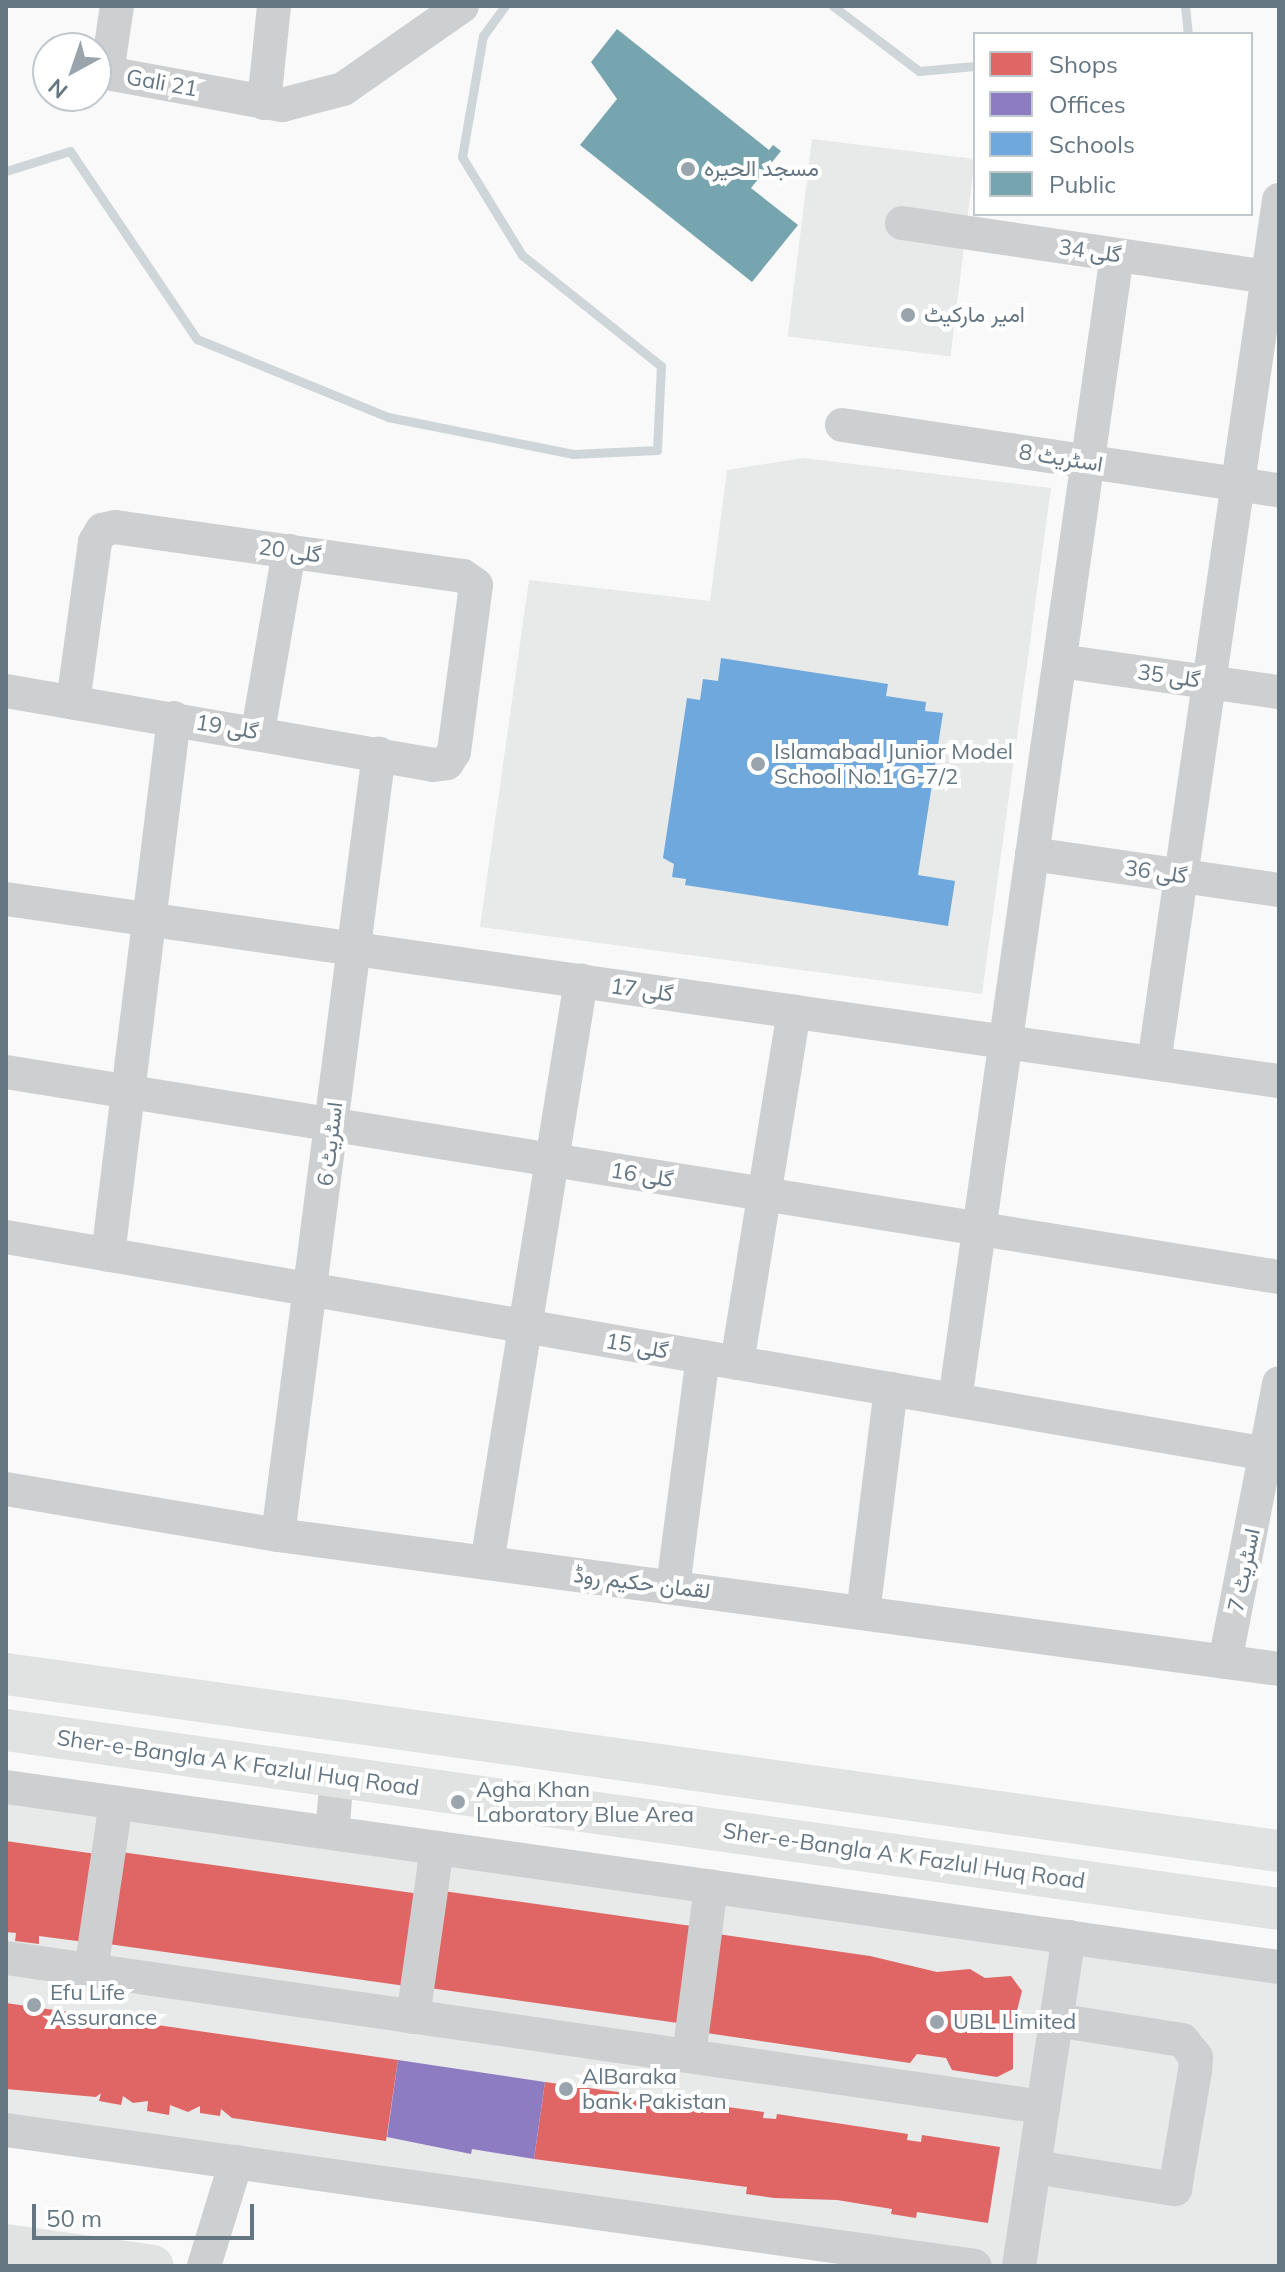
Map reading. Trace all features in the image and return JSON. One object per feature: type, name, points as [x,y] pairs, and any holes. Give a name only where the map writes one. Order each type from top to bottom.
[{"type":"main road","points":[[6,1674],[1279,1851]]},
{"type":"main road","points":[[344,1778],[357,1722]]},
{"type":"main road","name":"Sher-e-Bangla A K Fazlul Huq Road","points":[[6,1730],[1279,1909]]},
{"type":"main road","points":[[6,2245],[153,2266]]},
{"type":"street","name":"Gali 21","points":[[117,6],[107,73],[264,103],[305,101],[343,89],[462,6]]},
{"type":"street","points":[[264,103],[274,6]]},
{"type":"street","points":[[1154,1063],[1238,484],[1273,278],[1279,200]]},
{"type":"street","name":"گلی 34","points":[[902,223],[1273,278]]},
{"type":"street","points":[[955,1400],[1117,255]]},
{"type":"street","name":"اسٹریٹ 8","points":[[842,425],[1279,490]]},
{"type":"street","name":"گلی 20","points":[[73,702],[95,542],[102,530],[115,527],[463,576],[476,585],[454,752],[447,763]]},
{"type":"street","points":[[258,731],[289,551]]},
{"type":"street","name":"گلی 35","points":[[1060,661],[1279,692]]},
{"type":"street","name":"گلی 19","points":[[6,691],[447,763]]},
{"type":"street","points":[[108,1255],[174,718]]},
{"type":"street","name":"اسٹریٹ 6","points":[[278,1535],[314,1290],[379,753]]},
{"type":"street","name":"گلی 36","points":[[1032,854],[1279,890]]},
{"type":"street","name":"گلی 17","points":[[6,899],[1279,1081]]},
{"type":"street","points":[[487,1563],[581,981]]},
{"type":"street","points":[[737,1363],[794,1012]]},
{"type":"street","name":"گلی 16","points":[[6,1072],[1279,1277]]},
{"type":"street","name":"گلی 15","points":[[6,1237],[1268,1454]]},
{"type":"street","points":[[673,1587],[703,1357]]},
{"type":"street","name":"اسٹریٹ 7","points":[[1225,1662],[1268,1454],[1279,1383]]},
{"type":"street","points":[[863,1613],[891,1389]]},
{"type":"street","name":"لقمان حکیم روڈ","points":[[6,1489],[278,1535],[1279,1669]]},
{"type":"street","points":[[332,1833],[344,1778]]},
{"type":"street","points":[[6,1787],[1279,1967]]},
{"type":"street","points":[[91,1970],[116,1803]]},
{"type":"street","points":[[413,2017],[437,1848]]},
{"type":"street","points":[[689,2056],[711,1886]]},
{"type":"street","points":[[1019,2266],[1069,1937]]},
{"type":"street","points":[[6,1958],[1043,2107]]},
{"type":"street","points":[[1034,2167],[1175,2189],[1195,2071],[1196,2057],[1182,2040],[1056,2020]]},
{"type":"street","points":[[6,2130],[975,2266]]},
{"type":"street","points":[[204,2266],[236,2162]]},
{"type":"shaded area","name":"امیر مارکیٹ","points":[[812,139],[973,159],[951,357],[788,337]]},
{"type":"shaded area","name":"Islamabad Junior Model School No.1 G-7/2","points":[[804,458],[1051,488],[982,994],[480,927],[529,580],[710,601],[727,470]]},
{"type":"shaded area","points":[[6,1787],[1279,1967],[1279,2266],[975,2266],[6,2130]]},
{"type":"building: Shops","points":[[6,1841],[96,1854],[85,1942],[39,1936],[39,1944],[15,1941],[16,1933],[6,1932]]},
{"type":"building: Shops","points":[[114,1851],[422,1894],[409,1986],[101,1943]]},
{"type":"building: Shops","points":[[436,1890],[700,1927],[687,2024],[422,1987]]},
{"type":"building: Shops","points":[[711,1933],[870,1956],[937,1972],[970,1969],[985,1978],[1011,1976],[1022,1991],[1013,2026],[1013,2069],[997,2077],[952,2070],[946,2058],[917,2054],[910,2063],[700,2032]]},
{"type":"building: Shops","points":[[6,2003],[398,2060],[386,2141],[232,2118],[221,2109],[220,2116],[200,2113],[200,2106],[188,2112],[170,2105],[169,2115],[147,2111],[148,2101],[133,2103],[123,2096],[121,2105],[99,2101],[101,2093],[96,2097],[6,2089]]},
{"type":"building: Shops","points":[[545,2082],[764,2112],[763,2118],[776,2119],[777,2114],[908,2134],[907,2140],[921,2142],[922,2135],[1000,2147],[988,2223],[917,2212],[916,2218],[891,2214],[892,2209],[837,2200],[774,2198],[746,2194],[747,2187],[534,2159]]},
{"type":"building: Offices","points":[[398,2060],[545,2082],[534,2159],[472,2149],[471,2154],[387,2137]]},
{"type":"building: Schools","name":"Islamabad Junior Model School No.1 G-7/2","points":[[721,658],[888,684],[886,696],[926,702],[925,711],[943,713],[918,875],[955,881],[948,926],[685,885],[686,879],[672,877],[674,864],[663,858],[687,698],[700,700],[703,679],[718,681]]},
{"type":"building: Public","name":"مسجد الحیرہ","points":[[617,29],[769,150],[773,145],[781,151],[751,188],[798,225],[752,282],[580,145],[617,99],[591,62]]},
{"type":"waterway","points":[[6,171],[70,151],[197,339],[388,417],[573,454],[657,450],[661,366],[522,255],[462,157],[483,36],[505,6]]},
{"type":"waterway","points":[[833,6],[919,71],[973,66]]},
{"type":"waterway","points":[[1185,6],[1188,32]]},
{"type":"place","name":"مسجد الحیرہ","points":[[688,169]]},
{"type":"place","name":"امیر مارکیٹ","points":[[908,315]]},
{"type":"place","name":"Islamabad Junior Model School No.1 G-7/2","points":[[758,764]]},
{"type":"place","name":"Agha Khan Laboratory Blue Area","points":[[458,1802]]},
{"type":"place","name":"Efu Life Assurance","points":[[34,2005]]},
{"type":"place","name":"UBL Limited","points":[[937,2022]]},
{"type":"place","name":"AlBaraka bank Pakistan","points":[[566,2089]]}]
